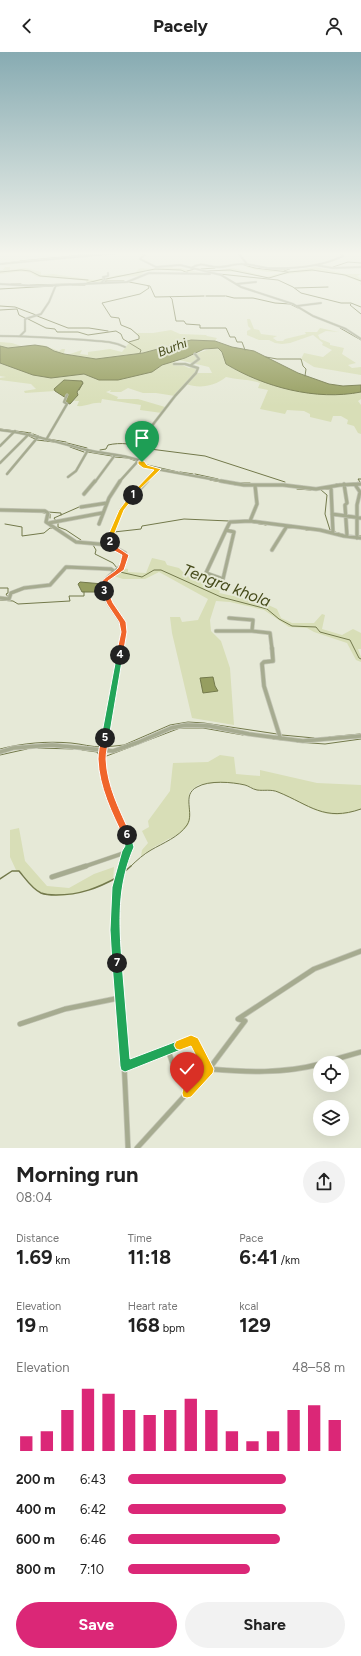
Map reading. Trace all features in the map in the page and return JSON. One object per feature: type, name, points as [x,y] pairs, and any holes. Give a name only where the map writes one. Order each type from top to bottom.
[{"type":"street","points":[[20,336],[25,331],[25,319],[41,314],[48,304]]},
{"type":"street","points":[[291,304],[297,306],[313,316],[346,329],[361,339]]},
{"type":"street","points":[[297,306],[312,304]]},
{"type":"street","points":[[0,336],[40,336],[96,340],[119,344],[125,347]]},
{"type":"street","points":[[191,365],[199,359],[195,354]]},
{"type":"street","points":[[98,524],[107,503],[122,478],[147,451],[151,427],[175,396],[196,373],[198,368],[191,365],[174,364]]},
{"type":"street","points":[[46,440],[67,404],[64,402],[67,395]]},
{"type":"street","points":[[0,430],[29,434],[46,440],[139,461],[145,467],[228,483],[283,486],[305,489],[331,487],[344,484],[359,484],[356,486],[360,492],[357,505],[359,518],[357,538]]},
{"type":"street","points":[[0,446],[15,431]]},
{"type":"street","points":[[0,463],[29,434]]},
{"type":"street","points":[[7,474],[38,437]]},
{"type":"street","points":[[68,477],[76,471],[88,450]]},
{"type":"street","points":[[84,494],[115,455]]},
{"type":"street","points":[[110,545],[109,540],[121,510],[158,469]]},
{"type":"street","points":[[344,484],[347,503],[345,505],[347,536]]},
{"type":"street","points":[[250,521],[257,504],[255,485]]},
{"type":"street","points":[[331,487],[333,533]]},
{"type":"street","points":[[81,507],[107,503]]},
{"type":"street","points":[[0,510],[45,511],[48,513],[46,521],[48,524],[76,542],[110,545],[126,555],[122,568],[106,580],[103,588],[110,604],[122,622],[124,632],[111,697],[102,758],[104,777],[110,797],[130,842],[130,847],[127,851],[117,883],[114,930],[125,1066],[128,1148]]},
{"type":"street","points":[[48,524],[102,513]]},
{"type":"street","points":[[332,514],[359,518]]},
{"type":"street","points":[[226,530],[234,532],[222,579],[206,573],[226,530],[230,522],[250,521],[361,538]]},
{"type":"street","points":[[272,550],[287,526]]},
{"type":"street","points":[[0,598],[8,599],[11,593],[22,588],[50,585],[66,567],[111,569],[115,572]]},
{"type":"street","points":[[229,618],[253,620],[252,632]]},
{"type":"street","points":[[216,631],[270,632],[273,661],[264,662],[262,664],[264,686],[280,737]]},
{"type":"street","points":[[0,752],[26,746],[52,745],[113,750],[139,742],[171,728],[186,725],[210,726],[249,734],[303,741],[317,741],[361,736]]},
{"type":"street","points":[[52,877],[127,851]]},
{"type":"street","points":[[138,1148],[209,1069],[245,1021],[238,1019],[314,969],[361,951]]},
{"type":"street","points":[[20,1024],[65,1009],[119,998]]},
{"type":"street","points":[[125,1066],[193,1041],[209,1069]]},
{"type":"street","points":[[168,1050],[175,1070]]},
{"type":"street","points":[[346,1056],[361,1052]]},
{"type":"street","points":[[209,1069],[260,1073],[304,1069],[313,1066]]},
{"type":"shaded area","points":[[247,319],[250,319],[254,329],[259,330],[261,334],[277,336],[273,338],[277,341],[283,341],[285,339],[306,334],[305,332],[317,332],[320,328],[339,332],[326,331],[318,335],[320,339],[330,343],[330,345],[344,348],[342,354],[356,363],[348,365],[352,368],[361,367],[361,375],[314,367],[301,359],[304,353],[323,357],[332,350],[322,345],[323,343],[313,335],[290,343],[282,344],[269,340],[259,340],[247,335],[247,331],[251,329],[248,326]]},
{"type":"shaded area","points":[[171,330],[180,334],[206,335],[217,338],[215,341],[191,340],[143,353],[96,359],[68,355],[82,350],[80,354],[88,355],[88,352],[110,349],[122,352],[130,343],[128,342],[139,339],[137,333],[153,333]]},
{"type":"shaded area","points":[[0,342],[12,343],[21,346],[29,346],[8,348],[0,346]]},
{"type":"shaded area","points":[[37,345],[43,345],[59,351],[65,349],[64,353],[66,354],[53,351],[47,347]]},
{"type":"shaded area","points":[[212,348],[218,348],[222,352],[226,364],[257,379],[274,385],[291,390],[327,395],[361,392],[361,399],[358,401],[361,405],[361,434],[358,433],[354,426],[347,424],[348,420],[341,416],[333,416],[331,422],[310,417],[310,414],[304,411],[287,410],[285,414],[260,409],[268,390],[258,388],[260,383],[248,380],[226,377],[217,383],[207,386],[191,386],[186,384],[175,396],[156,393],[143,393],[128,388],[121,392],[110,392],[111,390],[106,392],[118,397],[117,399],[138,399],[165,407],[162,413],[140,410],[141,405],[102,399],[101,403],[77,406],[79,401],[74,401],[79,390],[54,389],[55,391],[25,393],[24,391],[36,389],[31,384],[0,380],[0,378],[6,377],[0,376],[0,363],[33,375],[51,378],[84,374],[99,380],[118,380],[152,372],[162,365],[172,362],[183,364],[182,365],[189,368],[193,366],[198,368],[196,373],[212,373],[209,367],[179,360]]},
{"type":"shaded area","points":[[152,558],[165,561],[167,565],[179,568],[186,575],[220,591],[219,593],[262,602],[277,609],[281,618],[292,623],[314,623],[322,614],[325,615],[322,629],[342,635],[353,629],[361,633],[361,649],[358,649],[361,662],[356,660],[347,643],[314,632],[307,628],[289,627],[264,610],[230,602],[216,601],[210,620],[211,631],[221,641],[230,668],[234,725],[192,718],[172,633],[170,617],[180,617],[182,622],[198,620],[208,599],[159,572],[145,579],[123,579],[110,575],[121,568],[128,569],[128,572],[146,573]]},
{"type":"shaded area","points":[[220,755],[234,757],[236,774],[260,776],[260,770],[317,783],[361,785],[361,809],[337,815],[327,814],[273,790],[257,790],[246,785],[236,783],[213,783],[198,785],[190,791],[188,799],[190,819],[186,828],[141,856],[142,850],[148,843],[142,831],[149,827],[148,821],[170,791],[173,763],[208,762]]},
{"type":"shaded area","points":[[19,828],[25,861],[47,886],[69,888],[94,874],[114,867],[113,880],[96,888],[64,896],[44,894],[36,890],[22,874],[16,870],[10,857],[10,830]]},
{"type":"water","name":"Burhi","points":[[191,340],[215,341],[232,347],[254,351],[298,373],[329,384],[343,386],[361,385],[361,392],[326,395],[291,390],[274,385],[241,372],[226,364],[222,352],[218,348],[204,349],[185,358],[162,365],[152,372],[118,380],[99,380],[84,374],[51,378],[33,375],[0,363],[0,346],[8,348],[35,345],[47,347],[64,354],[96,359],[143,353]]},
{"type":"water","points":[[64,380],[82,381],[83,383],[77,392],[78,395],[70,404],[64,402],[66,398],[54,389]]},
{"type":"water","points":[[80,582],[103,584],[100,588],[101,592],[82,592],[78,584]]},
{"type":"water","points":[[213,677],[218,691],[203,693],[200,678]]},
{"type":"waterway","points":[[103,304],[111,317],[119,318],[121,325],[131,329],[139,336],[139,339],[129,342]]},
{"type":"waterway","points":[[173,304],[176,321],[184,321],[186,324],[200,325],[200,328],[226,328],[230,337],[235,337],[237,342],[242,342],[245,350]]},
{"type":"waterway","points":[[290,304],[298,308]]},
{"type":"waterway","points":[[351,304],[350,305],[361,314]]},
{"type":"waterway","points":[[354,304],[361,307]]},
{"type":"waterway","points":[[0,306],[15,307],[36,315]]},
{"type":"waterway","points":[[0,310],[17,309],[19,315],[25,318]]},
{"type":"waterway","points":[[37,316],[68,328],[89,328],[108,331]]},
{"type":"waterway","points":[[28,319],[46,328],[55,329],[57,332],[78,332],[88,335],[116,331],[121,334],[123,339],[141,350],[140,353]]},
{"type":"waterway","points":[[340,328],[361,340]]},
{"type":"waterway","points":[[266,357],[277,359],[301,359],[303,366],[306,369],[305,376]]},
{"type":"waterway","points":[[79,390],[83,383],[81,381]]},
{"type":"waterway","points":[[0,429],[31,433]]},
{"type":"waterway","points":[[33,434],[41,437]]},
{"type":"waterway","points":[[29,436],[35,439]]},
{"type":"waterway","points":[[48,439],[66,442]]},
{"type":"waterway","points":[[37,440],[54,442]]},
{"type":"waterway","points":[[67,443],[87,448]]},
{"type":"waterway","points":[[100,450],[106,449],[108,445],[118,444],[146,448]]},
{"type":"waterway","points":[[70,447],[84,452]]},
{"type":"waterway","points":[[150,449],[205,456],[285,482]]},
{"type":"waterway","points":[[88,452],[112,456]]},
{"type":"waterway","points":[[115,457],[128,458],[136,461]]},
{"type":"waterway","points":[[138,463],[143,467],[155,470]]},
{"type":"waterway","points":[[143,464],[178,472]]},
{"type":"waterway","points":[[180,472],[193,474]]},
{"type":"waterway","points":[[195,474],[218,479]]},
{"type":"waterway","points":[[360,482],[358,479],[361,479]]},
{"type":"waterway","points":[[210,480],[236,485]]},
{"type":"waterway","points":[[241,483],[250,483]]},
{"type":"waterway","points":[[336,484],[357,483]]},
{"type":"waterway","points":[[297,489],[311,490]]},
{"type":"waterway","points":[[322,489],[329,489]]},
{"type":"waterway","points":[[321,490],[327,495],[325,514],[330,530],[332,531]]},
{"type":"waterway","points":[[61,515],[79,507]]},
{"type":"waterway","points":[[39,512],[45,513]]},
{"type":"waterway","points":[[48,512],[61,513],[61,515]]},
{"type":"waterway","points":[[48,514],[50,514],[50,518]]},
{"type":"waterway","points":[[56,521],[54,518],[61,515]]},
{"type":"waterway","points":[[114,532],[141,529],[142,526],[184,519],[229,521]]},
{"type":"waterway","points":[[58,522],[58,527],[66,530],[81,540]]},
{"type":"waterway","points":[[249,522],[266,525]]},
{"type":"waterway","points":[[5,524],[22,527],[22,536],[44,533],[50,528],[53,528]]},
{"type":"waterway","points":[[289,527],[293,528]]},
{"type":"waterway","points":[[306,530],[311,530]]},
{"type":"waterway","points":[[335,532],[345,535]]},
{"type":"waterway","name":"Tengra khola","points":[[93,545],[96,550],[95,554],[113,563],[117,568]]},
{"type":"waterway","name":"Tengra khola","points":[[120,572],[142,577],[154,570],[161,570],[221,597],[267,609],[279,619],[292,626],[316,627],[320,632],[350,640],[359,658],[361,659]]},
{"type":"waterway","points":[[0,588],[8,588],[8,593],[6,594],[8,597]]},
{"type":"waterway","points":[[0,600],[13,601],[18,604],[70,601],[69,596],[84,596],[84,592]]},
{"type":"waterway","points":[[105,747],[124,745],[170,725],[188,722],[277,734]]},
{"type":"waterway","points":[[104,757],[180,728],[203,728],[243,735]]},
{"type":"waterway","points":[[329,737],[360,734]]},
{"type":"waterway","points":[[282,735],[314,738]]},
{"type":"waterway","points":[[273,739],[283,740]]},
{"type":"waterway","points":[[297,742],[325,744],[361,739]]},
{"type":"waterway","points":[[0,749],[26,744],[53,742],[102,747]]},
{"type":"waterway","points":[[38,748],[73,749]]},
{"type":"waterway","points":[[0,755],[27,749]]},
{"type":"waterway","points":[[82,750],[97,752],[100,757]]},
{"type":"waterway","points":[[130,867],[146,853],[180,833],[184,829],[189,820],[189,799],[192,790],[208,783],[234,783],[245,785],[257,790],[275,791],[309,807],[327,813],[348,813],[361,809]]},
{"type":"waterway","points":[[122,874],[131,866]]},
{"type":"waterway","points":[[0,879],[12,871],[19,871],[29,883],[41,893],[50,895],[65,895],[88,890],[118,877]]},
{"type":"route","points":[[142,462],[140,463],[145,467],[158,469],[121,510],[109,540],[110,545],[122,551],[126,555],[122,568],[106,580],[103,588],[113,610],[122,622],[124,632],[102,758],[103,772],[110,797],[130,845],[117,883],[114,930],[125,1066],[191,1040],[194,1042],[209,1069],[187,1093]]}]
